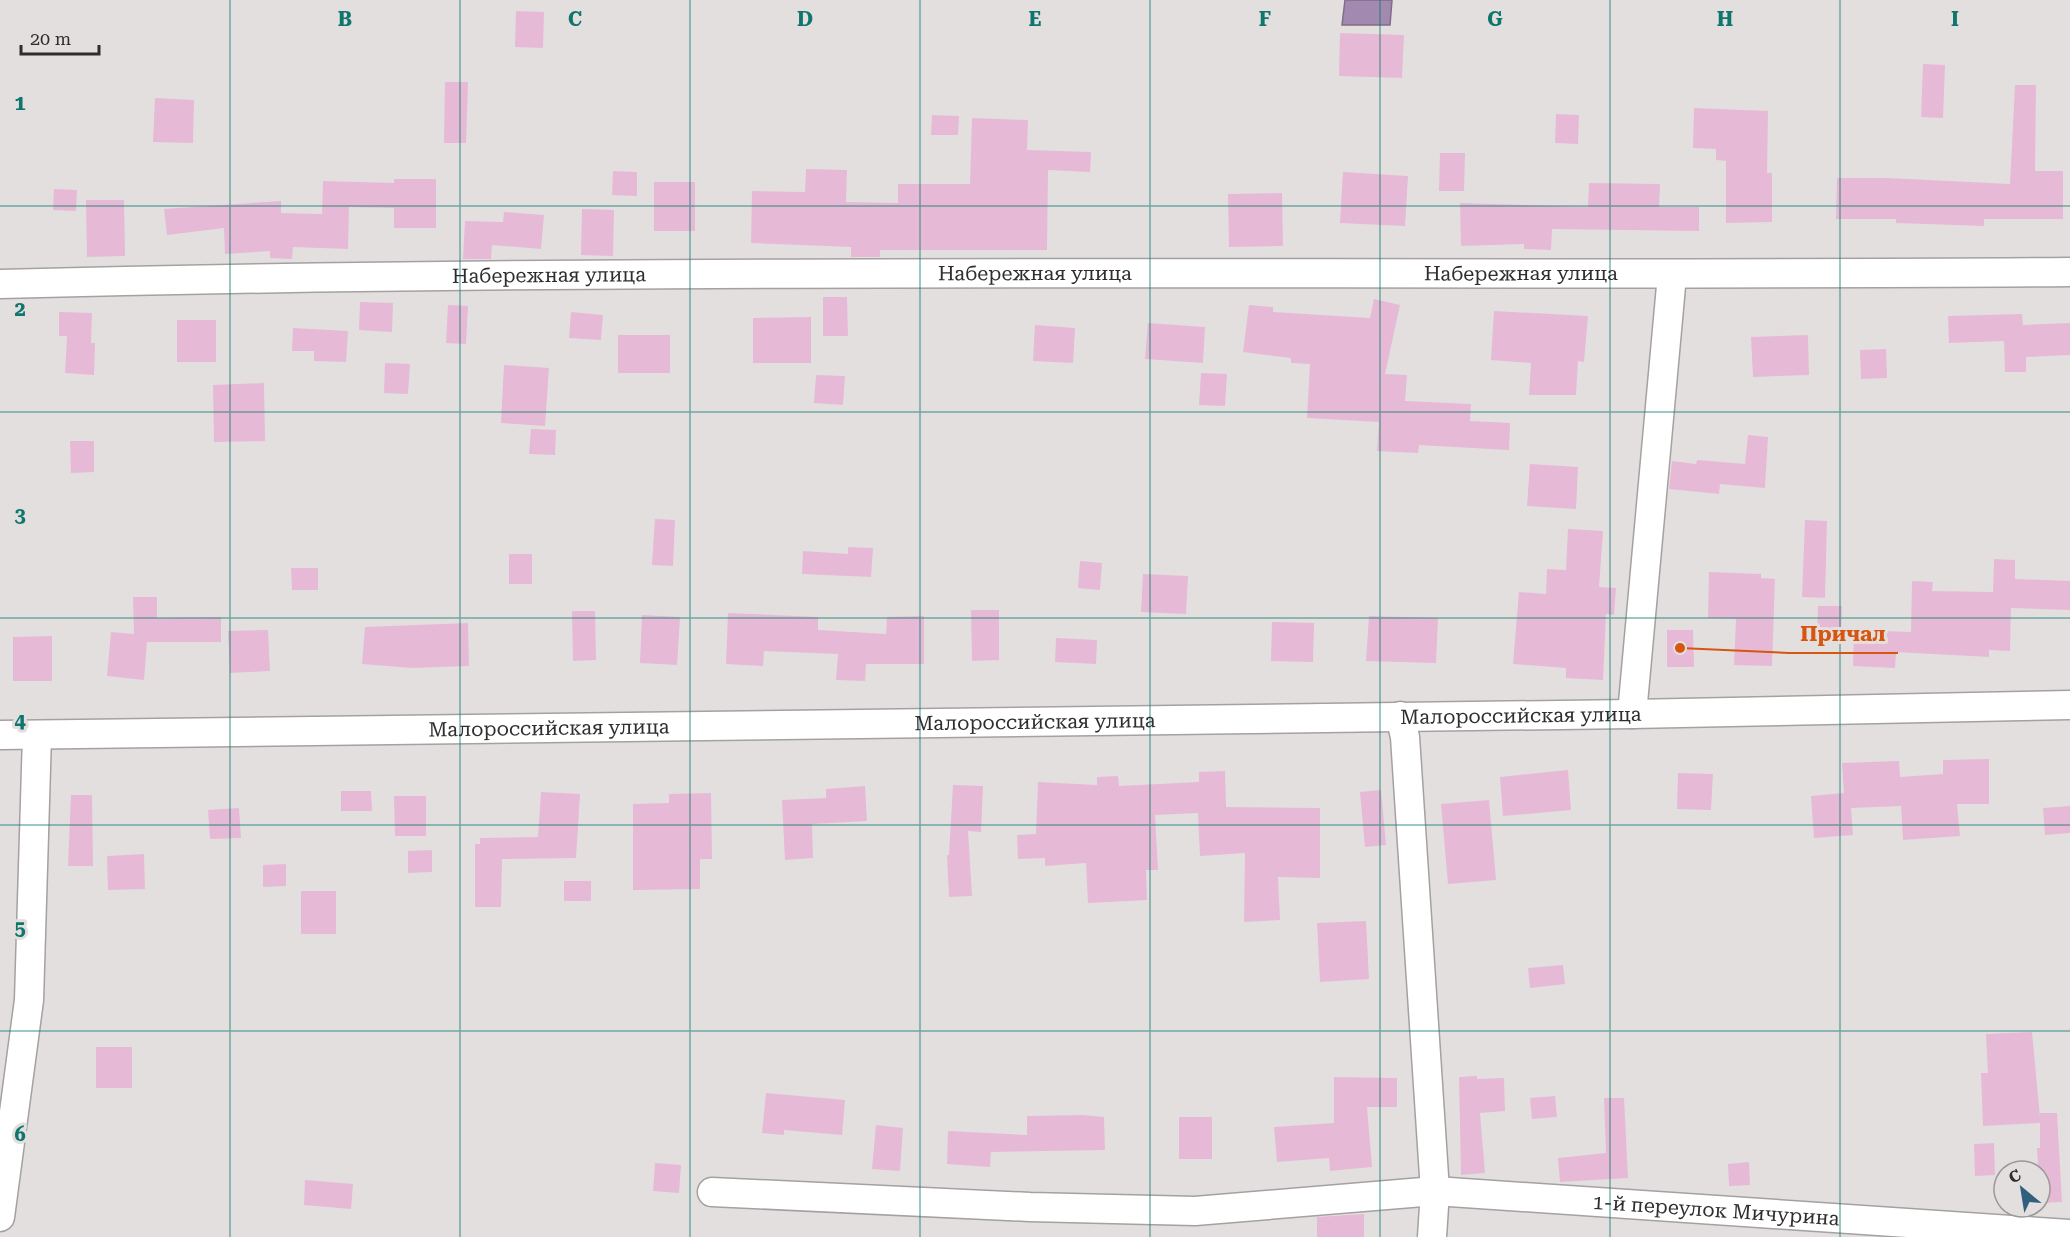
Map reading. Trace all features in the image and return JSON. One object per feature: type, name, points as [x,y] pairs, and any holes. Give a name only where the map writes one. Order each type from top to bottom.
[{"type":"street","name":"Набережная улица","points":[[0,284],[296,277],[926,273],[1672,275],[2070,272]]},
{"type":"street","points":[[1632,714],[1672,275]]},
{"type":"street","name":"Малороссийская улица","points":[[0,735],[1632,714],[2070,705]]},
{"type":"street","points":[[1400,716],[1405,737],[1436,1191],[1432,1237]]},
{"type":"street","points":[[0,1217],[29,1000],[37,735]]},
{"type":"street","name":"1-й переулок Мичурина","points":[[712,1192],[1030,1207],[1195,1211],[1436,1191],[2070,1234]]},
{"type":"shaded area","points":[[1345,0],[1392,0],[1390,25],[1342,25]]},
{"type":"building","points":[[516,11],[544,12],[543,48],[515,47]]},
{"type":"building","points":[[1340,33],[1404,35],[1402,78],[1339,76]]},
{"type":"building","points":[[1923,64],[1945,65],[1943,118],[1921,117]]},
{"type":"building","points":[[445,82],[468,82],[466,143],[444,143]]},
{"type":"building","points":[[2015,85],[2036,85],[2035,171],[2063,171],[2063,219],[1984,219],[1984,226],[1896,223],[1896,219],[1836,219],[1837,178],[2010,184]]},
{"type":"building","points":[[155,98],[194,100],[193,143],[153,142]]},
{"type":"building","points":[[1694,108],[1768,111],[1767,173],[1772,173],[1772,222],[1726,223],[1726,161],[1716,160],[1716,149],[1693,148]]},
{"type":"building","points":[[1556,114],[1579,115],[1578,144],[1555,143]]},
{"type":"building","points":[[932,115],[959,116],[958,135],[931,135]]},
{"type":"building","points":[[972,118],[1028,120],[1027,150],[1091,152],[1090,172],[1048,170],[1047,250],[880,250],[880,257],[851,257],[851,247],[751,243],[752,191],[805,192],[806,169],[847,170],[846,202],[898,203],[898,184],[970,184]]},
{"type":"building","points":[[1440,153],[1465,153],[1464,191],[1439,191]]},
{"type":"building","points":[[613,171],[637,172],[637,196],[612,195]]},
{"type":"building","points":[[1343,172],[1408,176],[1405,226],[1340,223]]},
{"type":"building","points":[[394,179],[436,179],[436,228],[394,228],[394,208],[349,207],[348,249],[293,247],[292,259],[270,258],[270,251],[225,254],[224,228],[167,235],[164,209],[281,201],[281,213],[322,214],[323,181],[394,183]]},
{"type":"building","points":[[654,182],[695,182],[695,231],[654,231]]},
{"type":"building","points":[[1589,183],[1660,184],[1659,207],[1699,207],[1699,231],[1552,229],[1551,250],[1524,249],[1524,244],[1461,246],[1460,203],[1588,207]]},
{"type":"building","points":[[54,189],[77,190],[76,211],[53,210]]},
{"type":"building","points":[[1282,193],[1283,246],[1229,247],[1228,194]]},
{"type":"building","points":[[86,200],[124,200],[125,256],[87,257]]},
{"type":"building","points":[[582,209],[614,210],[613,256],[581,255]]},
{"type":"building","points":[[504,212],[544,215],[541,249],[492,245],[491,259],[463,259],[465,221],[503,222]]},
{"type":"building","points":[[823,297],[847,297],[848,336],[823,336]]},
{"type":"building","points":[[1374,299],[1400,305],[1385,374],[1407,375],[1405,401],[1471,404],[1470,421],[1510,423],[1509,450],[1419,445],[1418,453],[1377,451],[1379,422],[1307,418],[1310,364],[1291,363],[1291,358],[1243,352],[1249,305],[1273,307],[1273,312],[1370,318]]},
{"type":"building","points":[[360,302],[393,303],[392,332],[359,330]]},
{"type":"building","points":[[448,305],[468,306],[466,344],[446,343]]},
{"type":"building","points":[[1494,311],[1588,316],[1584,362],[1578,361],[1576,395],[1529,395],[1531,363],[1491,360]]},
{"type":"building","points":[[59,312],[92,313],[91,343],[95,343],[94,375],[65,373],[67,336],[59,336]]},
{"type":"building","points":[[571,312],[603,315],[601,340],[569,338]]},
{"type":"building","points":[[2022,314],[2023,325],[2070,323],[2070,355],[2026,357],[2026,372],[2005,372],[2004,341],[1949,343],[1948,316]]},
{"type":"building","points":[[811,317],[811,363],[753,363],[753,318]]},
{"type":"building","points":[[177,320],[216,320],[216,362],[177,362]]},
{"type":"building","points":[[1148,323],[1205,327],[1203,363],[1145,359]]},
{"type":"building","points":[[1035,325],[1075,328],[1073,363],[1033,361]]},
{"type":"building","points":[[293,328],[348,331],[346,362],[314,361],[314,351],[292,351]]},
{"type":"building","points":[[618,335],[670,335],[670,373],[618,373]]},
{"type":"building","points":[[1808,335],[1809,375],[1753,377],[1751,337]]},
{"type":"building","points":[[1886,349],[1887,378],[1861,379],[1860,350]]},
{"type":"building","points":[[385,363],[410,364],[408,394],[384,393]]},
{"type":"building","points":[[504,365],[549,368],[545,426],[501,423]]},
{"type":"building","points":[[1201,373],[1227,374],[1225,406],[1199,405]]},
{"type":"building","points":[[816,375],[845,376],[843,405],[814,403]]},
{"type":"building","points":[[264,383],[265,441],[214,442],[213,385]]},
{"type":"building","points":[[531,429],[556,430],[555,455],[529,454]]},
{"type":"building","points":[[1748,435],[1768,437],[1765,488],[1720,484],[1719,494],[1669,489],[1672,461],[1696,464],[1697,460],[1745,464]]},
{"type":"building","points":[[70,441],[94,441],[94,472],[71,473]]},
{"type":"building","points":[[1530,464],[1578,467],[1576,509],[1527,506]]},
{"type":"building","points":[[655,519],[675,520],[673,566],[652,565]]},
{"type":"building","points":[[1805,520],[1827,521],[1825,598],[1802,597]]},
{"type":"building","points":[[1568,529],[1603,531],[1599,587],[1616,588],[1614,615],[1606,614],[1603,680],[1566,678],[1566,668],[1513,664],[1519,592],[1546,594],[1547,569],[1566,570]]},
{"type":"building","points":[[848,547],[873,548],[871,577],[802,574],[803,551],[848,554]]},
{"type":"building","points":[[509,554],[532,554],[532,584],[509,584]]},
{"type":"building","points":[[1994,559],[2015,560],[2015,579],[2070,581],[2070,610],[2011,608],[2010,651],[1989,650],[1989,657],[1896,652],[1895,668],[1853,666],[1854,630],[1911,632],[1912,581],[1933,582],[1932,591],[1993,592]]},
{"type":"building","points":[[1080,561],[1102,563],[1100,590],[1078,588]]},
{"type":"building","points":[[291,568],[318,568],[318,590],[292,590]]},
{"type":"building","points":[[1709,572],[1761,574],[1761,578],[1775,579],[1772,666],[1734,665],[1736,619],[1708,618]]},
{"type":"building","points":[[1143,574],[1188,576],[1186,614],[1141,612]]},
{"type":"building","points":[[133,597],[157,597],[157,618],[221,617],[221,642],[147,642],[144,680],[107,676],[111,632],[134,634]]},
{"type":"building","points":[[1818,606],[1842,606],[1841,634],[1817,634]]},
{"type":"building","points":[[971,610],[999,610],[999,660],[972,661]]},
{"type":"building","points":[[572,611],[595,611],[596,660],[573,661]]},
{"type":"building","points":[[728,613],[818,617],[818,630],[886,634],[887,617],[924,616],[924,664],[866,664],[865,681],[836,680],[838,654],[764,651],[763,666],[726,664]]},
{"type":"building","points":[[642,615],[680,617],[677,665],[640,663]]},
{"type":"building","points":[[1369,616],[1438,618],[1436,663],[1366,661]]},
{"type":"building","points":[[1272,622],[1314,623],[1313,662],[1271,661]]},
{"type":"building","points":[[468,623],[469,666],[413,668],[362,664],[365,627]]},
{"type":"building","points":[[268,630],[270,671],[230,673],[228,631]]},
{"type":"building","points":[[1667,630],[1693,630],[1694,667],[1667,667]]},
{"type":"building","points":[[52,636],[52,681],[13,681],[13,637]]},
{"type":"building","points":[[1056,638],[1097,640],[1096,664],[1055,662]]},
{"type":"building","points":[[1989,759],[1989,804],[1957,804],[1960,836],[1903,840],[1901,806],[1851,808],[1853,835],[1814,838],[1811,796],[1844,793],[1842,763],[1899,761],[1900,777],[1943,774],[1943,760]]},
{"type":"building","points":[[1568,770],[1571,810],[1503,816],[1500,777]]},
{"type":"building","points":[[1225,771],[1226,807],[1320,808],[1320,878],[1278,877],[1280,920],[1244,922],[1245,853],[1200,856],[1198,813],[1155,815],[1158,870],[1146,870],[1147,900],[1088,903],[1086,863],[1045,866],[1045,858],[1018,859],[1017,835],[1036,834],[1038,782],[1097,785],[1097,777],[1118,776],[1119,786],[1199,782],[1199,772]]},
{"type":"building","points":[[1678,773],[1713,774],[1711,810],[1677,809]]},
{"type":"building","points":[[953,785],[983,786],[981,832],[968,831],[972,896],[949,897],[947,855],[949,855]]},
{"type":"building","points":[[865,786],[867,821],[812,824],[813,858],[785,860],[782,800],[826,798],[826,789]]},
{"type":"building","points":[[1381,790],[1386,845],[1365,847],[1360,792]]},
{"type":"building","points":[[341,791],[371,791],[372,811],[341,811]]},
{"type":"building","points":[[541,792],[580,794],[576,858],[502,859],[501,907],[475,907],[475,844],[480,844],[480,838],[538,837]]},
{"type":"building","points":[[711,793],[712,859],[700,859],[700,889],[633,890],[633,804],[669,803],[669,794]]},
{"type":"building","points":[[71,795],[92,795],[93,866],[68,866]]},
{"type":"building","points":[[394,796],[426,796],[426,836],[395,836]]},
{"type":"building","points":[[1489,800],[1496,880],[1448,884],[1441,804]]},
{"type":"building","points":[[2070,806],[2070,833],[2045,835],[2043,808]]},
{"type":"building","points":[[239,808],[241,838],[210,839],[208,810]]},
{"type":"building","points":[[432,850],[432,872],[408,873],[408,851]]},
{"type":"building","points":[[144,854],[145,889],[108,890],[107,856]]},
{"type":"building","points":[[286,864],[286,886],[263,887],[263,865]]},
{"type":"building","points":[[564,881],[591,881],[591,901],[564,901]]},
{"type":"building","points":[[301,891],[336,891],[336,934],[301,934]]},
{"type":"building","points":[[1366,921],[1369,979],[1320,982],[1317,923]]},
{"type":"building","points":[[1563,965],[1565,984],[1530,988],[1528,968]]},
{"type":"building","points":[[2032,1032],[2040,1117],[2040,1113],[2057,1113],[2062,1202],[2052,1202],[2052,1159],[2038,1159],[2040,1123],[1983,1126],[1981,1073],[1988,1073],[1986,1034]]},
{"type":"building","points":[[96,1047],[132,1047],[132,1088],[96,1088]]},
{"type":"building","points":[[1477,1076],[1477,1079],[1504,1078],[1505,1111],[1480,1113],[1485,1173],[1461,1175],[1459,1077]]},
{"type":"building","points":[[1334,1077],[1397,1078],[1397,1107],[1367,1107],[1372,1167],[1330,1171],[1329,1158],[1277,1162],[1274,1127],[1334,1123]]},
{"type":"building","points":[[766,1093],[845,1100],[842,1135],[784,1130],[784,1135],[762,1133]]},
{"type":"building","points":[[1555,1096],[1557,1117],[1532,1119],[1530,1098]]},
{"type":"building","points":[[1604,1098],[1624,1098],[1628,1178],[1560,1182],[1558,1158],[1606,1153]]},
{"type":"building","points":[[1027,1116],[1104,1117],[1105,1150],[991,1152],[990,1167],[947,1164],[948,1131],[1027,1135]]},
{"type":"building","points":[[1179,1117],[1212,1117],[1212,1159],[1179,1159]]},
{"type":"building","points":[[876,1125],[903,1128],[900,1171],[872,1169]]},
{"type":"building","points":[[1994,1143],[1992,1175],[1975,1176],[1974,1144]]},
{"type":"building","points":[[1749,1162],[1750,1185],[1729,1186],[1728,1164]]},
{"type":"building","points":[[655,1163],[681,1165],[679,1193],[653,1191]]},
{"type":"building","points":[[305,1180],[353,1184],[351,1209],[304,1205]]},
{"type":"building","points":[[1364,1214],[1364,1237],[1317,1237],[1317,1217]]},
{"type":"place","name":"Причал","points":[[1680,648]]}]
